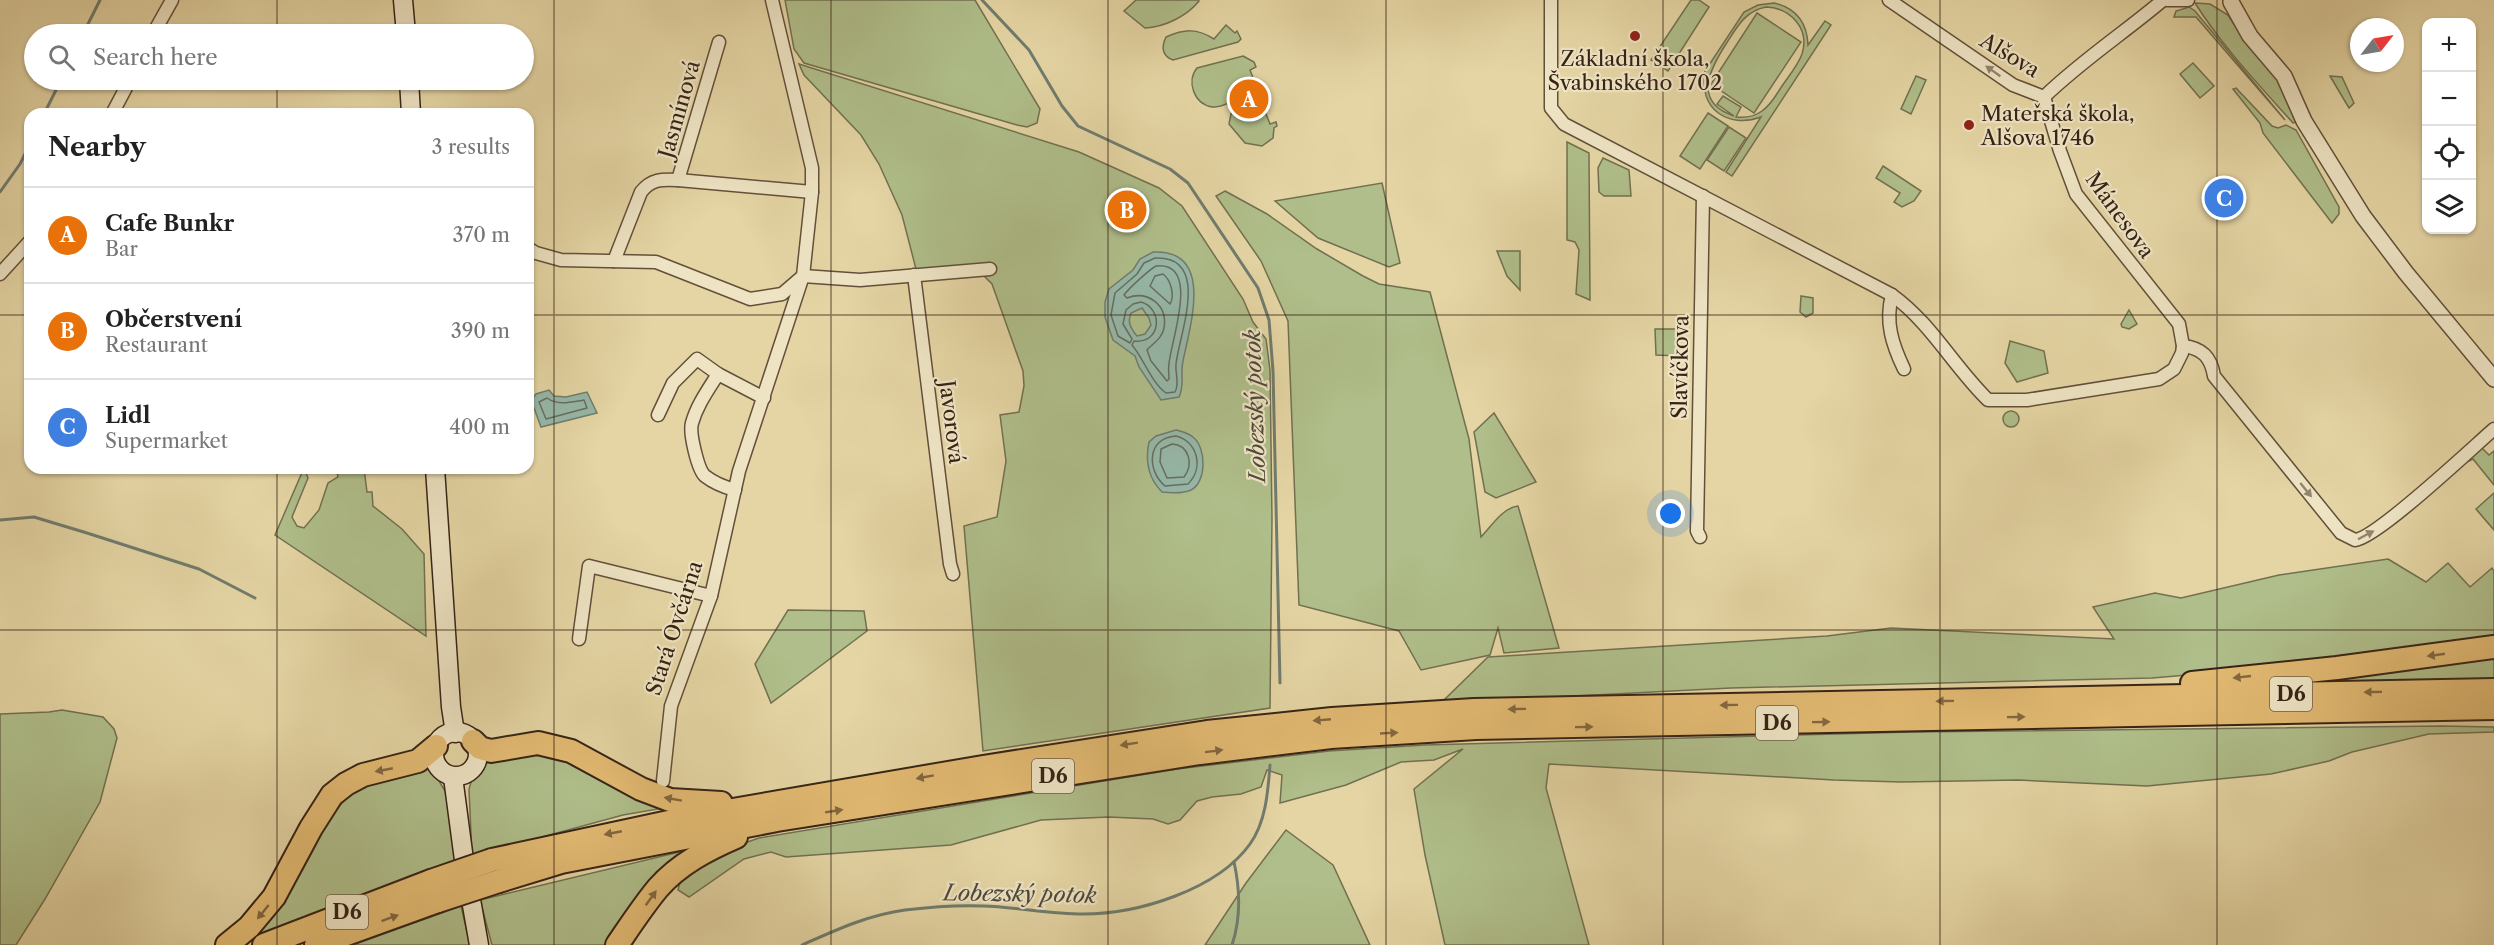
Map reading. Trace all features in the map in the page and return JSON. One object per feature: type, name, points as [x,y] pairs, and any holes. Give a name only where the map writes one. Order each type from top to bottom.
[{"type":"highway","points":[[2088,698],[2494,647]]},
{"type":"highway","name":"D6","points":[[264,945],[496,870],[561,862],[775,811],[1207,732],[1332,719],[1474,710],[2494,690]]},
{"type":"highway","name":"D6","points":[[775,811],[1342,736],[1476,728],[2494,708]]},
{"type":"highway","points":[[2456,709],[2494,716]]},
{"type":"highway","points":[[464,737],[480,748],[491,751],[538,744],[572,751],[640,789],[670,800],[775,811]]},
{"type":"highway","points":[[227,945],[249,927],[274,897],[321,809],[332,795],[363,775],[418,761],[436,746]]},
{"type":"highway","points":[[617,945],[659,887],[686,864],[775,811]]},
{"type":"highway","name":"D6","points":[[316,945],[434,891]]},
{"type":"main road","points":[[403,0],[405,24]]},
{"type":"main road","points":[[410,90],[411,108]]},
{"type":"main road","points":[[435,474],[451,707],[464,737],[477,752],[476,763],[469,772],[453,777],[442,771],[435,762],[436,746],[443,737],[464,737]]},
{"type":"main road","points":[[453,777],[464,860],[479,945]]},
{"type":"street","points":[[159,24],[172,0]]},
{"type":"street","name":"Stará Ovčárna","points":[[663,781],[672,706],[711,596],[735,490],[802,276],[812,192],[812,168],[772,0]]},
{"type":"street","points":[[1551,0],[1551,108],[1564,124],[1892,295],[1918,317],[1968,381],[1988,400],[2027,400],[2158,379],[2170,372],[2178,363],[2183,345],[2195,347],[2203,352],[2212,364],[2214,376],[2346,537],[2362,539],[2385,523],[2494,429]]},
{"type":"street","name":"Alšova","points":[[1889,0],[2013,85],[2044,97],[2063,78],[2165,0]]},
{"type":"street","points":[[2165,0],[2188,0]]},
{"type":"street","points":[[2229,1],[2250,36],[2284,76],[2304,121],[2363,216],[2406,273],[2494,379]]},
{"type":"street","name":"Jasmínová","points":[[614,261],[641,192],[648,184],[660,179],[678,180],[719,42]]},
{"type":"street","points":[[115,108],[125,90]]},
{"type":"street","name":"Mánesova","points":[[2044,97],[2062,159],[2076,194],[2179,324],[2183,345]]},
{"type":"street","points":[[678,180],[812,192]]},
{"type":"street","name":"Slavíčkova","points":[[1700,537],[1697,531],[1703,196]]},
{"type":"street","points":[[0,274],[24,248]]},
{"type":"street","points":[[534,252],[561,260],[656,262],[750,299],[782,294],[802,276],[860,280],[990,269]]},
{"type":"street","name":"Javorová","points":[[914,275],[953,574]]},
{"type":"street","points":[[1892,295],[1888,326],[1904,369]]},
{"type":"street","points":[[658,415],[673,383],[697,359],[718,374],[764,398]]},
{"type":"street","points":[[718,374],[701,400],[690,426],[694,450],[703,474],[735,490]]},
{"type":"street","points":[[579,639],[589,566],[711,596]]},
{"type":"green space","points":[[785,0],[975,0],[1040,109],[1037,123],[1027,127],[1017,125],[804,63],[794,49]]},
{"type":"green space","points":[[1136,0],[1199,1],[1175,20],[1145,28],[1124,11]]},
{"type":"green space","points":[[1691,0],[1699,0],[1709,7],[1668,71],[1651,60]]},
{"type":"green space","points":[[1774,3],[1794,13],[1803,23],[1808,45],[1825,21],[1831,25],[1732,176],[1726,172],[1761,117],[1737,120],[1718,113],[1706,96],[1705,71],[1744,12],[1758,5]],"holes":[[[1775,8],[1790,16],[1801,28],[1804,45],[1802,54],[1768,106],[1753,116],[1736,117],[1741,107],[1723,96],[1717,104],[1734,116],[1721,110],[1713,102],[1709,94],[1710,74],[1742,21],[1759,9]]]},
{"type":"green space","points":[[2195,3],[2210,4],[2228,15],[2243,38],[2282,83],[2296,122],[2293,123],[2241,65]]},
{"type":"green space","points":[[2189,7],[2195,11],[2285,120],[2196,17],[2174,17],[2176,11]]},
{"type":"green space","points":[[1757,13],[1801,42],[1754,113],[1711,84]]},
{"type":"green space","points":[[1226,25],[1235,33],[1237,31],[1241,39],[1238,42],[1173,60],[1165,54],[1163,44],[1166,37],[1179,32],[1196,31],[1214,39]]},
{"type":"green space","points":[[1243,56],[1254,62],[1256,67],[1250,70],[1254,80],[1243,85],[1236,100],[1212,107],[1196,97],[1192,79],[1197,68]]},
{"type":"green space","points":[[2193,63],[2214,86],[2200,98],[2180,74]]},
{"type":"green space","points":[[799,64],[1079,152],[1159,188],[1182,206],[1243,299],[1253,322],[1266,339],[1270,370],[1272,519],[1270,708],[983,751],[964,526],[997,517],[1006,461],[1000,415],[1019,412],[1024,386],[1023,371],[992,284],[983,275],[923,279],[916,269],[902,215],[879,164],[861,135],[804,75]]},
{"type":"green space","points":[[1916,76],[1926,80],[1911,114],[1901,109]]},
{"type":"green space","points":[[2330,76],[2342,77],[2354,103],[2349,108]]},
{"type":"green space","points":[[1255,84],[1263,108],[1252,105],[1250,102],[1250,94]]},
{"type":"green space","points":[[2236,88],[2272,126],[2278,128],[2286,125],[2296,130],[2339,207],[2339,214],[2332,223],[2263,133],[2260,123],[2233,89]]},
{"type":"green space","points":[[1239,110],[1247,113],[1252,120],[1266,114],[1270,124],[1276,122],[1273,138],[1262,146],[1245,143],[1229,124],[1231,114]]},
{"type":"green space","points":[[1708,113],[1728,126],[1700,169],[1680,156]]},
{"type":"green space","points":[[1729,127],[1746,138],[1724,171],[1707,160]]},
{"type":"green space","points":[[1567,142],[1589,153],[1590,300],[1576,294],[1579,250],[1575,242],[1567,240]]},
{"type":"green space","points":[[1603,158],[1629,170],[1631,196],[1604,196],[1599,192],[1598,168]]},
{"type":"green space","points":[[1883,166],[1921,191],[1914,201],[1902,207],[1894,202],[1900,193],[1876,178]]},
{"type":"green space","points":[[1382,183],[1400,263],[1389,267],[1318,238],[1275,201]]},
{"type":"green space","points":[[1225,191],[1267,214],[1317,249],[1379,284],[1430,292],[1469,439],[1481,537],[1502,514],[1518,506],[1559,648],[1504,653],[1498,628],[1490,655],[1421,670],[1399,631],[1299,605],[1288,321],[1261,261],[1216,196]]},
{"type":"green space","points":[[1497,251],[1520,251],[1520,290],[1507,276]]},
{"type":"green space","points":[[1801,296],[1813,298],[1813,313],[1806,317],[1800,312]]},
{"type":"green space","points":[[2129,310],[2137,324],[2129,329],[2122,327],[2121,324]]},
{"type":"green space","points":[[1655,329],[1678,329],[1678,356],[1656,355]]},
{"type":"green space","points":[[2010,341],[2044,351],[2048,373],[2017,382],[2005,363]]},
{"type":"green space","points":[[2011,411],[2017,413],[2019,419],[2017,425],[2011,427],[2005,425],[2003,419],[2005,413]]},
{"type":"green space","points":[[1494,413],[1536,482],[1496,498],[1485,492],[1474,432]]},
{"type":"green space","points":[[2481,447],[2489,455],[2494,451],[2494,485],[2473,459],[2465,463]]},
{"type":"green space","points":[[301,474],[306,474],[308,478],[292,517],[297,526],[304,528],[319,510],[328,483],[338,477],[337,474],[365,474],[367,492],[372,492],[373,506],[402,529],[424,554],[426,636],[275,535]]},
{"type":"green space","points":[[2494,493],[2494,530],[2476,509]]},
{"type":"green space","points":[[2388,559],[2426,582],[2448,563],[2470,587],[2492,568],[2494,571],[2494,639],[2260,669],[2152,678],[1731,688],[1535,698],[1444,700],[1488,657],[1827,636],[1891,628],[2114,639],[2093,607],[2155,593],[2181,598],[2279,575]]},
{"type":"green space","points":[[788,610],[864,611],[867,631],[771,703],[755,664]]},
{"type":"green space","points":[[2494,649],[2494,679],[2279,683]]},
{"type":"green space","points":[[62,710],[103,717],[114,729],[117,738],[100,802],[16,945],[0,945],[0,714]]},
{"type":"green space","points":[[2494,727],[2494,732],[2429,734],[2271,774],[2147,786],[2018,780],[1901,782],[1834,780],[1549,764],[1546,788],[1589,945],[1445,945],[1425,855],[1414,789],[1463,749],[1434,760],[1401,762],[1346,785],[1280,803],[1282,775],[1267,770],[1261,787],[1241,794],[1197,801],[1180,820],[1168,824],[1153,819],[1109,817],[1041,820],[951,845],[786,857],[771,852],[744,859],[689,897],[678,890],[682,874],[736,846],[759,838],[1177,769],[1329,751],[1425,745],[1913,732]]},
{"type":"green space","points":[[526,753],[549,754],[575,763],[664,808],[623,815],[472,856],[469,789],[472,779],[489,760]]},
{"type":"green space","points":[[423,766],[431,768],[447,794],[456,862],[396,882],[256,937],[254,935],[272,917],[287,896],[320,835],[347,798],[370,783]]},
{"type":"green space","points":[[1286,830],[1333,865],[1370,945],[1205,945],[1246,883]]},
{"type":"green space","points":[[696,848],[606,945],[492,945],[480,900]]},
{"type":"green space","points":[[461,906],[470,945],[353,945]]},
{"type":"water","points":[[1153,252],[1172,254],[1185,263],[1192,276],[1193,310],[1182,366],[1182,388],[1179,397],[1161,400],[1139,367],[1135,356],[1113,340],[1105,317],[1105,302],[1109,289],[1133,270],[1140,259]],"holes":[[[1142,308],[1151,325],[1145,334],[1137,336],[1130,325],[1131,313]]]},
{"type":"water","points":[[549,390],[554,396],[566,397],[587,392],[597,413],[541,427],[534,408],[536,394]]},
{"type":"water","points":[[1176,430],[1190,435],[1198,443],[1203,457],[1202,473],[1200,480],[1191,490],[1180,493],[1162,492],[1157,487],[1149,469],[1147,456],[1149,442],[1156,436]]},
{"type":"waterway","points":[[88,24],[100,0]]},
{"type":"waterway","name":"Lobezský potok","points":[[982,0],[1029,50],[1062,106],[1078,126],[1170,169],[1188,183],[1258,288],[1269,320],[1273,371],[1280,683]]},
{"type":"waterway","points":[[47,108],[56,90]]},
{"type":"waterway","points":[[0,192],[24,156]]},
{"type":"waterway","points":[[0,520],[34,517],[87,533],[199,569],[255,598]]},
{"type":"waterway","name":"Lobezský potok","points":[[802,945],[865,919],[905,910],[973,906],[1058,913],[1105,913],[1128,910],[1175,896],[1218,874],[1236,860],[1250,844],[1263,816],[1270,765]]},
{"type":"waterway","points":[[1232,945],[1239,904],[1234,862]]},
{"type":"place","name":"Základní škola, Švabinského 1702","points":[[1635,36]]},
{"type":"place","name":"Cafe Bunkr","points":[[1249,99]]},
{"type":"place","name":"Mateřská škola, Alšova 1746","points":[[1969,125]]},
{"type":"place","name":"Lidl","points":[[2224,198]]},
{"type":"place","name":"Občerstvení","points":[[1127,210]]}]
